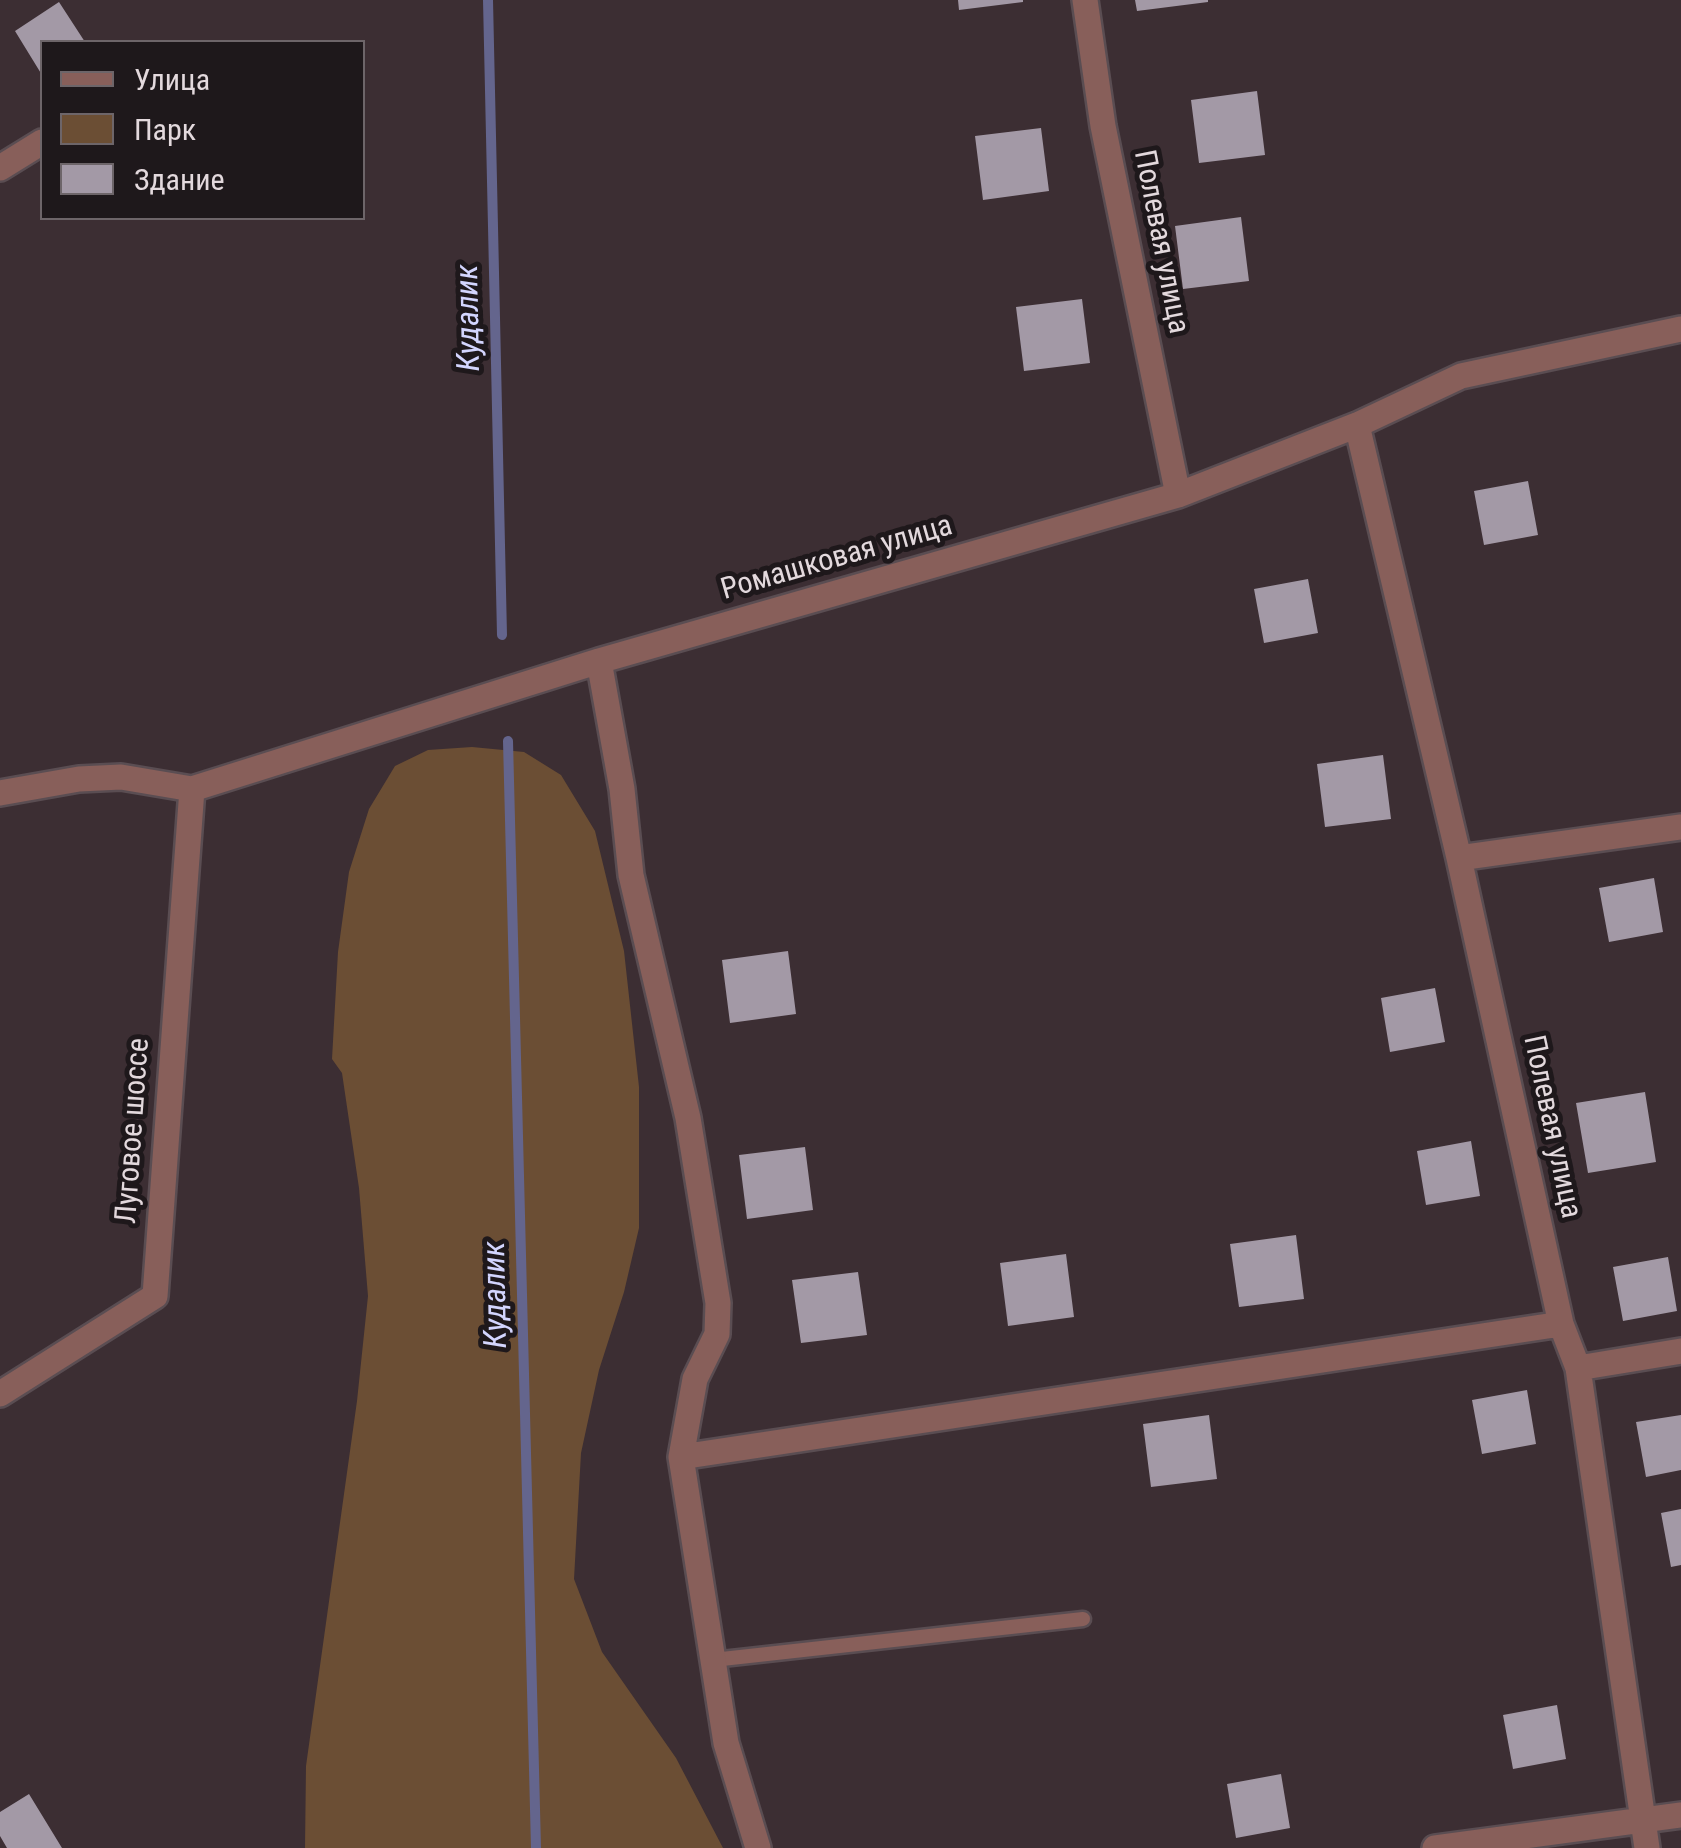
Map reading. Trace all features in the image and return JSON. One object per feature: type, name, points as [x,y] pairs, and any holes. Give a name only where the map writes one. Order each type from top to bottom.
[{"type":"street","name":"Полевая улица","points":[[1085,0],[1103,126],[1178,495]]},
{"type":"street","points":[[0,168],[40,143]]},
{"type":"street","name":"Ромашковая улица","points":[[0,793],[79,779],[121,777],[192,789],[599,661],[1178,495],[1357,425],[1461,376],[1681,329]]},
{"type":"street","name":"Полевая улица","points":[[1357,425],[1459,858],[1561,1324],[1578,1368],[1647,1848]]},
{"type":"street","points":[[599,661],[622,789],[630,875],[688,1118],[718,1303],[717,1334],[695,1379],[681,1457],[726,1743],[758,1848]]},
{"type":"street","name":"Луговое шоссе","points":[[0,1394],[155,1296],[192,789]]},
{"type":"street","points":[[1459,858],[1681,827]]},
{"type":"street","points":[[681,1457],[1561,1324]]},
{"type":"street","points":[[1578,1368],[1681,1351]]},
{"type":"street","points":[[1435,1848],[1681,1815]]},
{"type":"lane","points":[[713,1660],[1083,1619]]},
{"type":"green space","points":[[472,747],[524,752],[561,775],[595,831],[624,951],[639,1087],[639,1228],[599,1370],[581,1453],[574,1579],[602,1652],[676,1758],[723,1848],[305,1848],[306,1766],[368,1296],[359,1188],[342,1073],[332,1059],[338,952],[349,872],[369,809],[395,766],[428,750]]},
{"type":"building","points":[[958,0],[1023,0],[1023,2],[959,10]]},
{"type":"building","points":[[1135,0],[1208,0],[1208,2],[1137,11]]},
{"type":"building","points":[[59,2],[84,40],[40,40],[40,72],[15,31]]},
{"type":"building","points":[[1257,91],[1265,155],[1199,163],[1191,100]]},
{"type":"building","points":[[1041,128],[1049,191],[983,200],[975,136]]},
{"type":"building","points":[[1241,217],[1249,281],[1183,289],[1175,226]]},
{"type":"building","points":[[1082,299],[1090,363],[1024,371],[1016,307]]},
{"type":"building","points":[[1528,481],[1538,535],[1484,545],[1474,491]]},
{"type":"building","points":[[1308,579],[1318,633],[1264,643],[1254,589]]},
{"type":"building","points":[[1383,755],[1391,819],[1325,827],[1317,764]]},
{"type":"building","points":[[1654,878],[1663,932],[1609,942],[1599,888]]},
{"type":"building","points":[[788,951],[796,1014],[730,1023],[722,960]]},
{"type":"building","points":[[1435,988],[1445,1042],[1390,1052],[1381,998]]},
{"type":"building","points":[[1645,1092],[1656,1162],[1588,1173],[1576,1103]]},
{"type":"building","points":[[1471,1141],[1480,1196],[1426,1205],[1417,1151]]},
{"type":"building","points":[[805,1147],[813,1210],[747,1219],[739,1155]]},
{"type":"building","points":[[1296,1235],[1304,1299],[1239,1307],[1230,1244]]},
{"type":"building","points":[[1066,1254],[1074,1317],[1008,1326],[1000,1263]]},
{"type":"building","points":[[1668,1257],[1677,1311],[1623,1321],[1613,1267]]},
{"type":"building","points":[[858,1272],[867,1335],[801,1343],[792,1280]]},
{"type":"building","points":[[1527,1390],[1536,1444],[1482,1454],[1472,1400]]},
{"type":"building","points":[[1209,1415],[1217,1479],[1151,1487],[1143,1424]]},
{"type":"building","points":[[1681,1415],[1681,1470],[1646,1477],[1636,1422]]},
{"type":"building","points":[[1681,1509],[1681,1565],[1671,1567],[1661,1513]]},
{"type":"building","points":[[1557,1705],[1566,1759],[1513,1769],[1503,1715]]},
{"type":"building","points":[[1281,1774],[1290,1828],[1236,1838],[1227,1784]]},
{"type":"building","points":[[29,1794],[62,1848],[7,1848],[0,1836],[0,1812]]},
{"type":"waterway","name":"Кудалик","points":[[488,0],[502,635]]},
{"type":"waterway","name":"Кудалик","points":[[508,741],[536,1848]]}]
